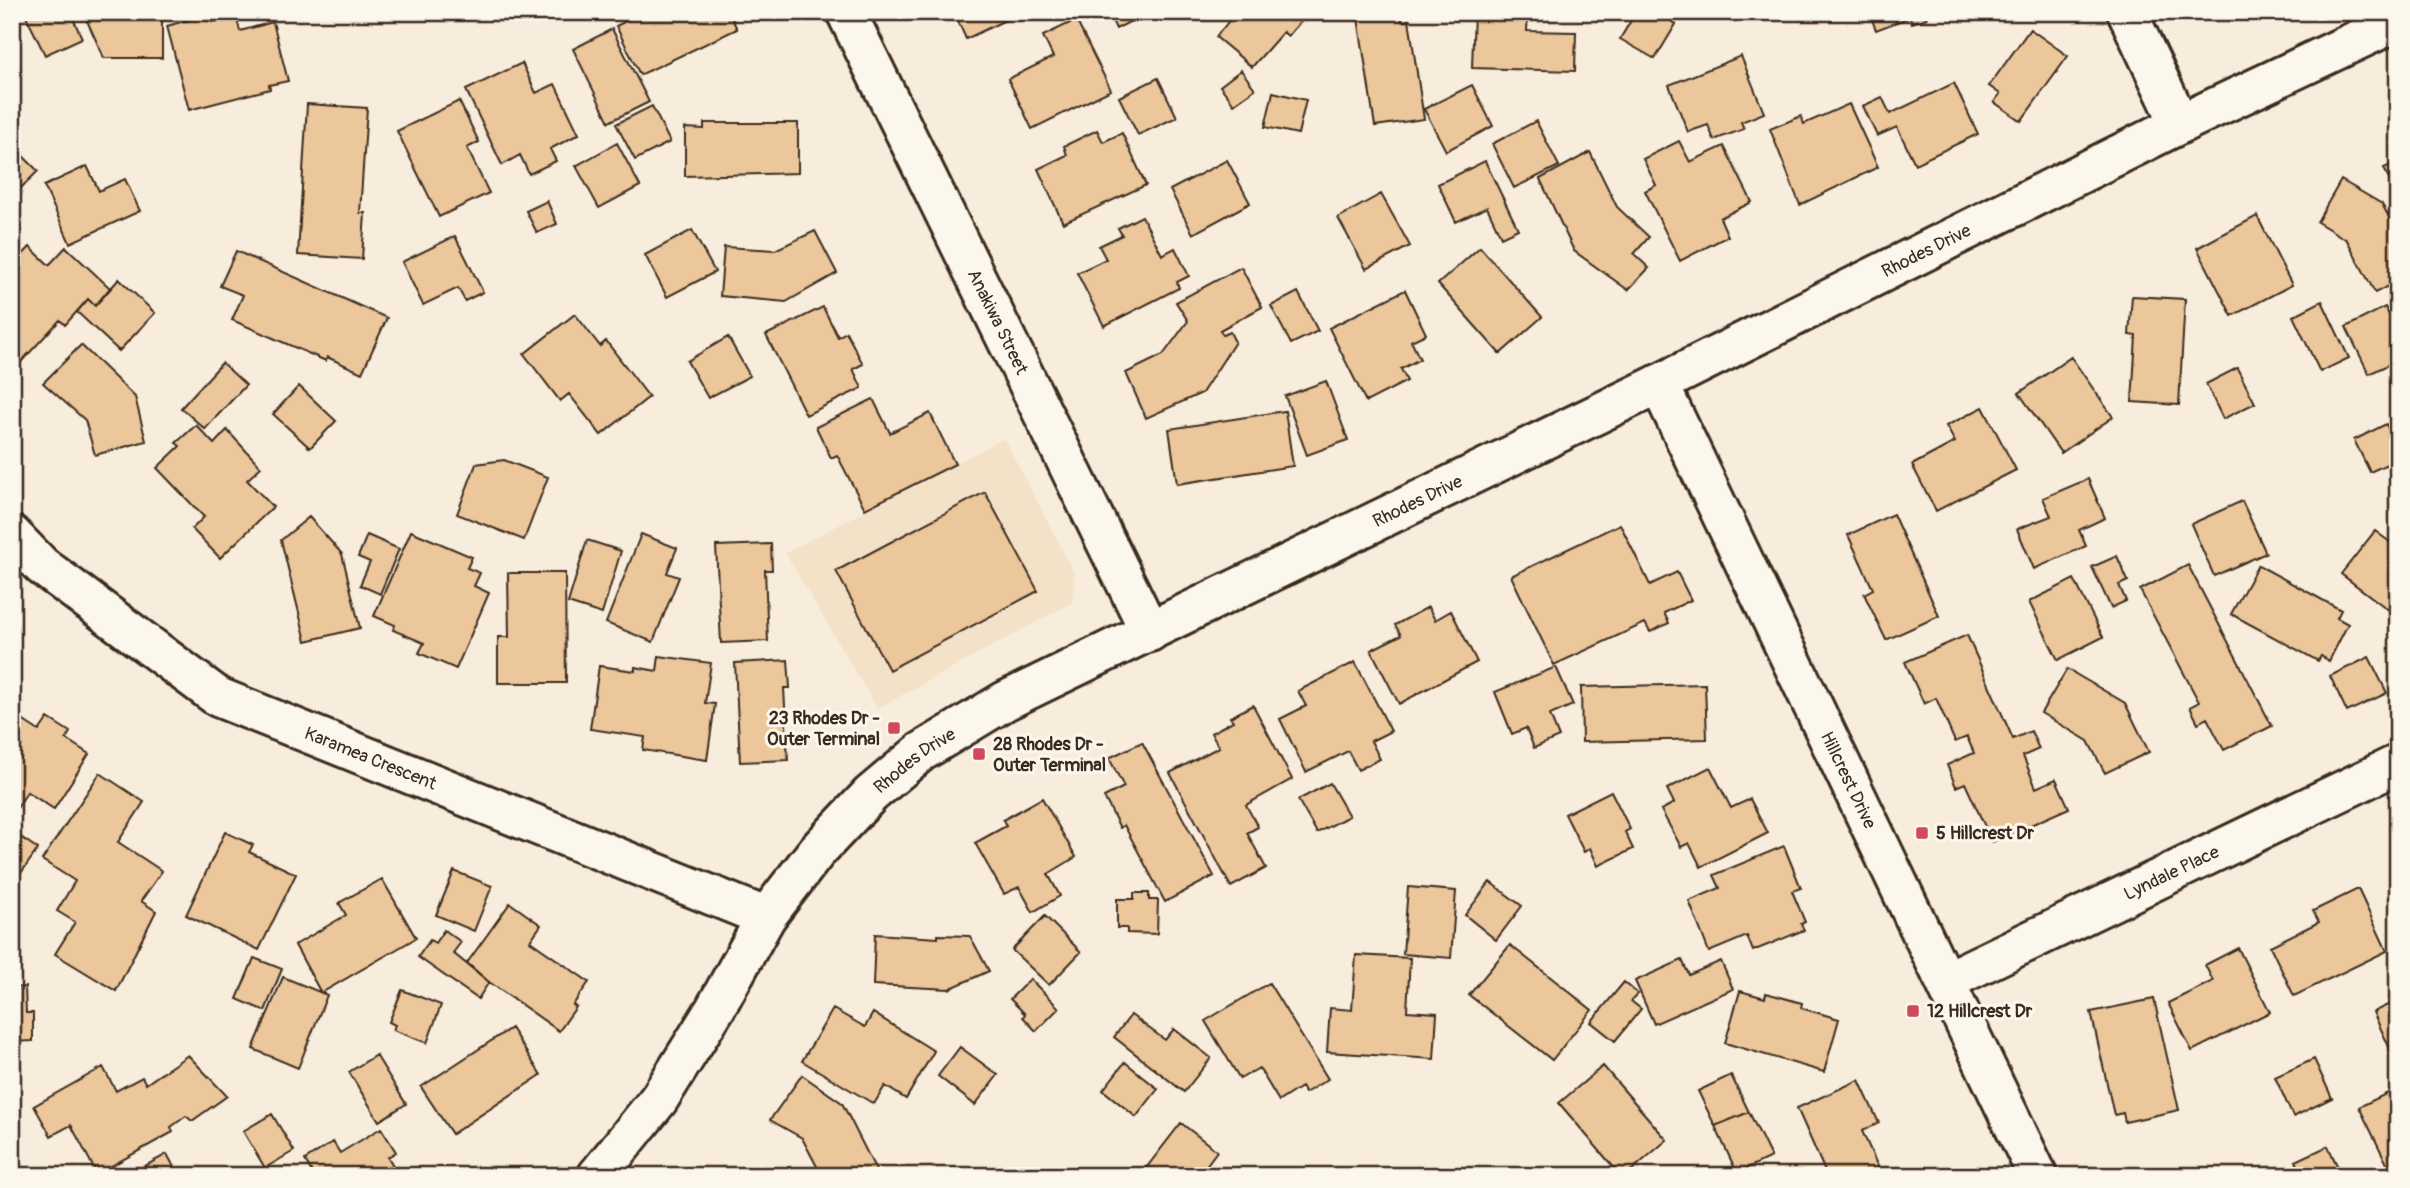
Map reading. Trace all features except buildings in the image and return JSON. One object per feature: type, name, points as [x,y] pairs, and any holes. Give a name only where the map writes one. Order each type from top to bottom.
[{"type":"street","name":"Anakiwa Street","points":[[846,12],[1150,632]]},
{"type":"street","points":[[2127,12],[2180,124]]},
{"type":"street","name":"Rhodes Drive","points":[[597,1176],[659,1100],[715,1009],[766,918],[826,841],[871,793],[921,752],[1004,701],[1659,384],[2180,124],[2398,21]]},
{"type":"street","name":"Hillcrest Drive","points":[[1659,384],[2038,1176]]},
{"type":"street","name":"Karamea Crescent","points":[[12,535],[42,566],[218,697],[766,918]]},
{"type":"street","name":"Lyndale Place","points":[[1946,981],[2398,764]]},
{"type":"shaded area","points":[[1004,438],[1074,572],[1073,602],[877,709],[785,553]]},
{"type":"place","name":"23 Rhodes Dr - Outer Terminal","points":[[894,728]]},
{"type":"place","name":"28 Rhodes Dr - Outer Terminal","points":[[979,754]]},
{"type":"place","name":"5 Hillcrest Dr","points":[[1922,833]]},
{"type":"place","name":"12 Hillcrest Dr","points":[[1913,1011]]}]
